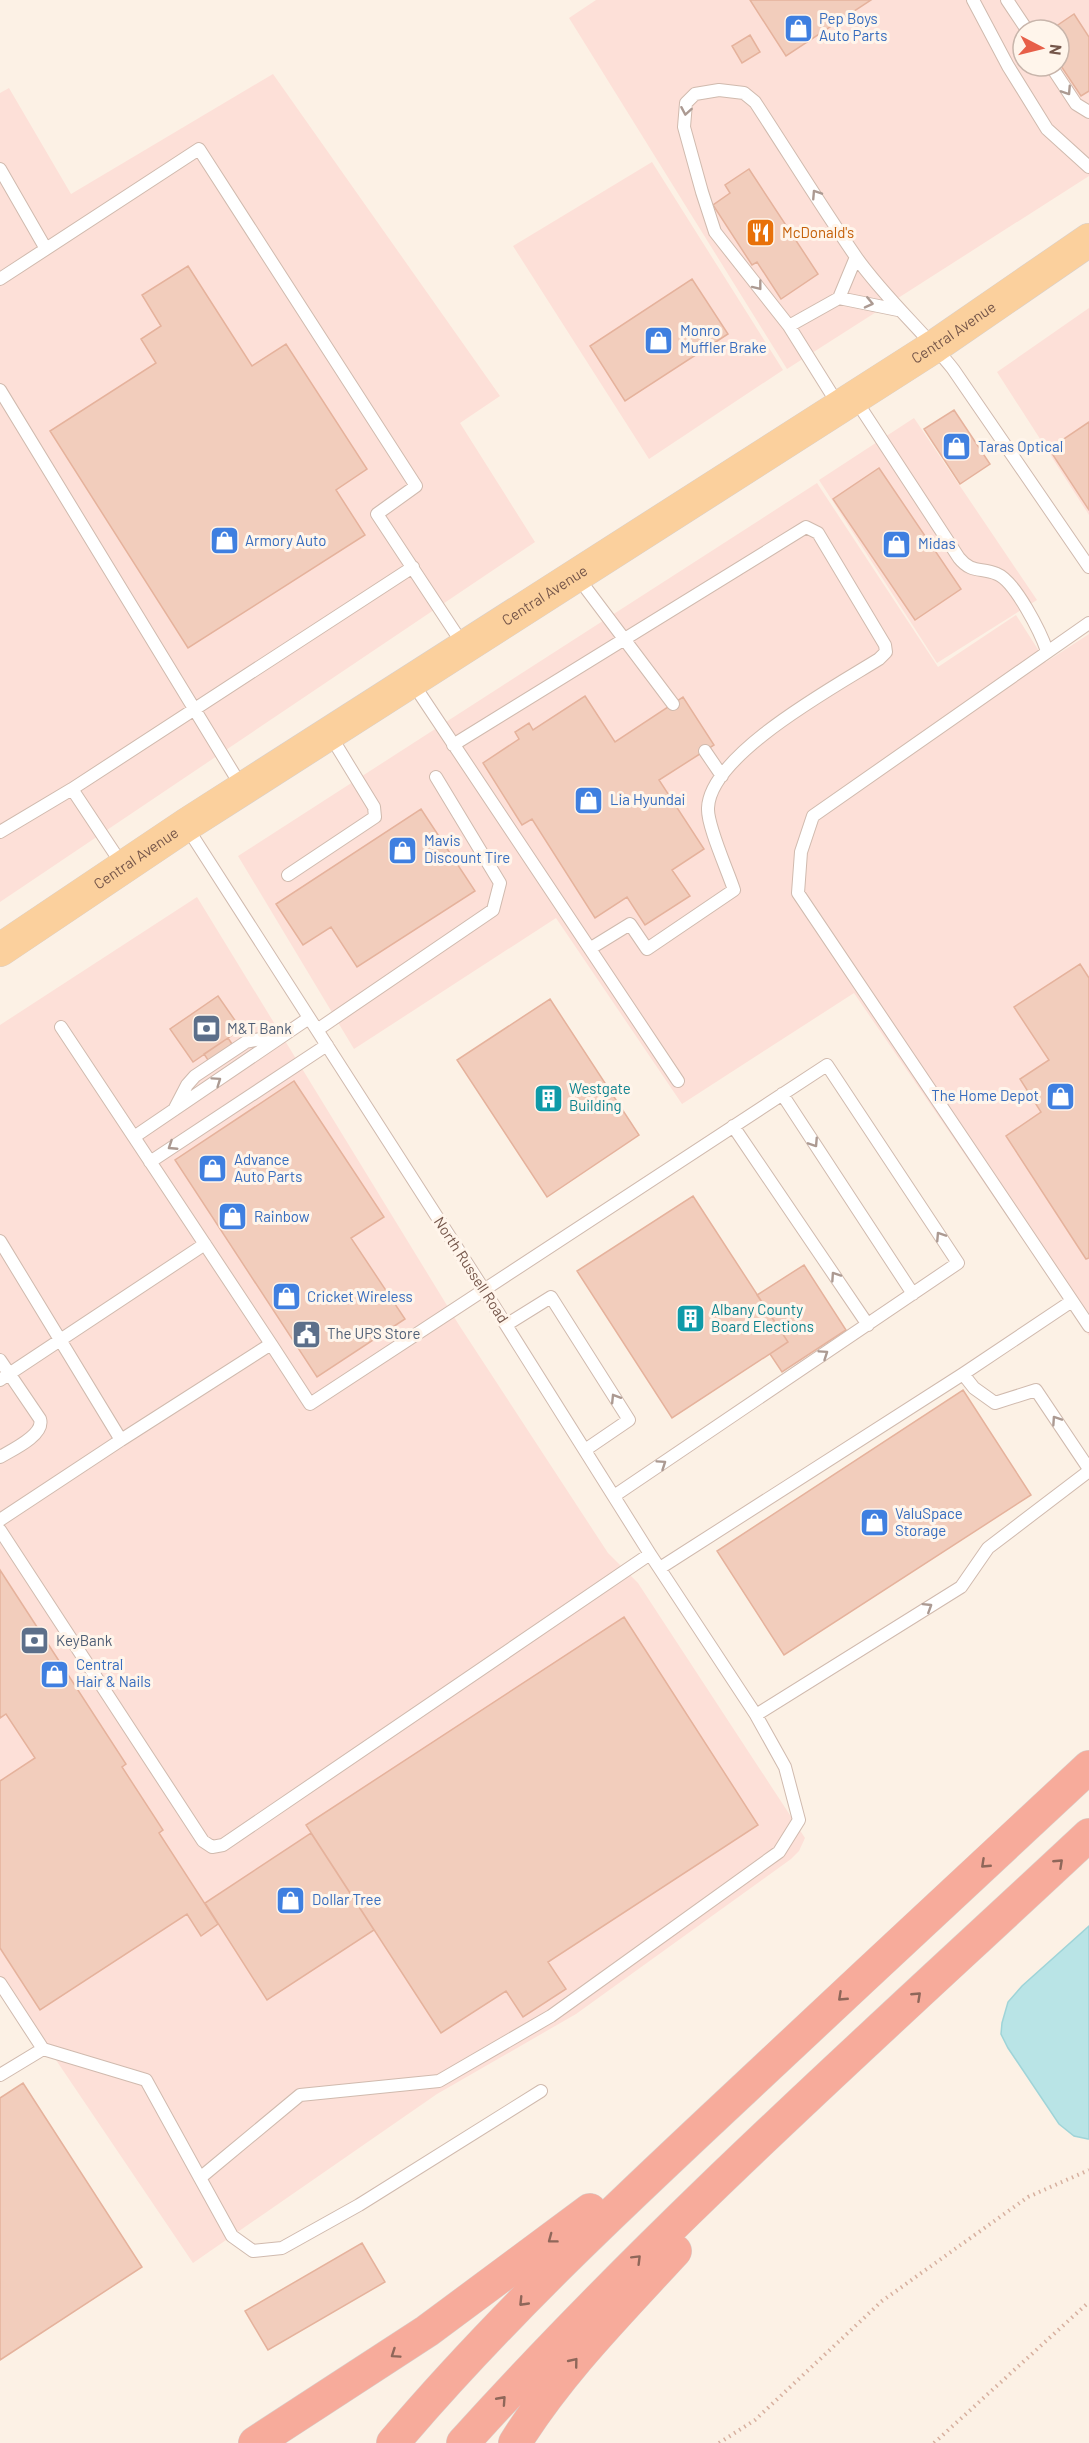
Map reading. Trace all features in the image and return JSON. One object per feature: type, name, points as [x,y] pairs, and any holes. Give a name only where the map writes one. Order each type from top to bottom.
[{"type":"highway","points":[[393,2443],[482,2344],[558,2266],[716,2115],[1089,1767]]},
{"type":"highway","points":[[463,2443],[595,2301],[673,2224],[1089,1835]]},
{"type":"highway","points":[[515,2443],[552,2389],[581,2353],[881,2030]]},
{"type":"highway","points":[[255,2443],[428,2331],[716,2115]]},
{"type":"main road","name":"Central Avenue","points":[[0,950],[186,825],[575,574],[935,346],[1089,240]]},
{"type":"lane","points":[[974,0],[1008,66],[1040,119],[1054,136],[1089,167]]},
{"type":"lane","points":[[1007,0],[1019,18]]},
{"type":"lane","points":[[1059,78],[1074,101],[1089,112]]},
{"type":"lane","points":[[1047,651],[1040,631],[1006,580],[996,573],[973,569],[959,558],[847,403],[715,232],[684,127],[684,108],[689,98],[701,93],[731,90],[744,93],[755,102],[856,257],[898,310],[935,346],[1089,567]]},
{"type":"lane","points":[[0,279],[199,149],[416,486],[377,514],[465,647]]},
{"type":"lane","points":[[0,169],[46,249]]},
{"type":"lane","points":[[789,326],[839,298],[856,257]]},
{"type":"lane","points":[[839,298],[898,310]]},
{"type":"lane","points":[[0,390],[243,789]]},
{"type":"lane","points":[[453,745],[806,526],[818,533],[885,645],[886,652],[879,659],[759,736],[716,784],[708,808],[718,849],[734,891],[647,949],[630,924],[591,948]]},
{"type":"lane","points":[[0,832],[195,710],[412,567]]},
{"type":"lane","points":[[575,574],[673,704]]},
{"type":"lane","points":[[1089,623],[813,816],[801,852],[798,893],[1089,1326]]},
{"type":"lane","points":[[411,681],[678,1081]]},
{"type":"lane","points":[[288,875],[375,817],[374,807],[329,734]]},
{"type":"lane","points":[[705,751],[722,776]]},
{"type":"lane","points":[[317,1030],[493,910],[500,883],[436,777]]},
{"type":"lane","points":[[72,789],[123,867]]},
{"type":"lane","name":"North Russell Road","points":[[186,825],[650,1554],[756,1715],[785,1767],[799,1820],[779,1852],[551,2016],[439,2081],[300,2095],[200,2178]]},
{"type":"lane","points":[[134,1137],[309,1018]]},
{"type":"lane","points":[[61,1027],[310,1404],[827,1065],[958,1263],[614,1496]]},
{"type":"lane","points":[[150,1162],[327,1045]]},
{"type":"lane","points":[[782,1094],[914,1294]]},
{"type":"lane","points":[[733,1126],[868,1325]]},
{"type":"lane","points":[[0,1241],[120,1440]]},
{"type":"lane","points":[[5,1377],[205,1244]]},
{"type":"lane","points":[[506,1325],[551,1297],[629,1420],[585,1450]]},
{"type":"lane","points":[[660,1568],[963,1374],[1072,1301]]},
{"type":"lane","points":[[0,1520],[271,1344]]},
{"type":"lane","points":[[0,1360],[5,1377],[40,1419],[42,1425],[38,1433],[0,1457]]},
{"type":"lane","points":[[756,1715],[961,1587],[988,1548],[1089,1470],[1036,1390],[995,1403],[974,1389],[963,1374]]},
{"type":"lane","points":[[0,1530],[203,1841],[212,1847],[223,1845],[650,1554]]},
{"type":"lane","points":[[0,1983],[43,2049],[146,2080],[232,2236],[252,2251],[282,2248],[359,2205],[542,2091]]},
{"type":"lane","points":[[0,2074],[43,2049]]},
{"type":"path","points":[[718,2443],[756,2420],[882,2301],[1028,2197],[1089,2170]]},
{"type":"path","points":[[934,2443],[1089,2302]]},
{"type":"shaded area","points":[[596,0],[1089,0],[1089,176],[787,369],[569,18]]},
{"type":"shaded area","points":[[273,74],[500,396],[460,423],[535,542],[0,902],[0,93],[9,88],[71,194]]},
{"type":"shaded area","points":[[652,162],[783,370],[649,459],[513,246]]},
{"type":"shaded area","points":[[1089,308],[1089,515],[997,372]]},
{"type":"shaded area","points":[[914,418],[1037,600],[937,663],[819,480]]},
{"type":"shaded area","points":[[817,483],[938,667],[1016,615],[1046,662],[1089,634],[1089,1336],[854,993],[682,1104],[556,918],[354,1049],[238,856]]},
{"type":"shaded area","points":[[197,897],[459,1325],[608,1553],[638,1583],[805,1838],[799,1851],[791,1859],[576,2014],[437,2094],[193,2263],[0,1977],[0,1025]]},
{"type":"water","points":[[1089,1926],[1088,2139],[1074,2136],[1059,2124],[1001,2034],[1008,2002],[1022,1986]]},
{"type":"building","name":"Pep Boys Auto Parts","points":[[750,0],[871,0],[786,56]]},
{"type":"building","points":[[1074,14],[1089,37],[1089,91],[1081,96],[1069,78],[1071,78],[1071,18],[1068,18]]},
{"type":"building","points":[[750,35],[760,52],[742,63],[732,46]]},
{"type":"building","name":"McDonald's","points":[[749,169],[818,274],[781,299],[757,262],[752,265],[713,205],[730,193],[725,185]]},
{"type":"building","points":[[188,266],[252,366],[286,344],[367,469],[336,490],[365,535],[188,648],[50,431],[156,363],[141,339],[161,326],[142,295]]},
{"type":"building","name":"Monro Muffler Brake","points":[[692,279],[728,334],[625,401],[590,346]]},
{"type":"building","name":"Taras Optical","points":[[954,410],[990,464],[960,484],[924,429]]},
{"type":"building","points":[[1089,422],[1089,510],[1049,449]]},
{"type":"building","name":"Midas","points":[[879,468],[961,589],[915,620],[833,499]]},
{"type":"building","name":"Lia Hyundai","points":[[585,696],[615,742],[683,697],[714,745],[659,780],[704,849],[672,870],[690,896],[645,925],[627,897],[595,918],[532,819],[522,825],[483,763],[519,739],[515,732],[529,723],[533,730]]},
{"type":"building","name":"Mavis Discount Tire","points":[[421,809],[475,891],[357,967],[331,927],[303,945],[276,904]]},
{"type":"building","name":"The Home Depot","points":[[1080,964],[1089,978],[1089,1258],[1086,1259],[1006,1136],[1041,1112],[1020,1079],[1049,1060],[1014,1007]]},
{"type":"building","name":"M&T Bank","points":[[218,996],[241,1029],[193,1062],[170,1029]]},
{"type":"building","name":"Westgate Building","points":[[550,999],[639,1135],[547,1197],[457,1060]]},
{"type":"building","points":[[228,1038],[238,1053],[214,1069],[204,1054]]},
{"type":"building","points":[[294,1081],[384,1217],[351,1238],[405,1319],[317,1377],[175,1160]]},
{"type":"building","name":"Albany County Board Elections","points":[[693,1196],[788,1342],[672,1418],[577,1271]]},
{"type":"building","points":[[804,1265],[846,1330],[782,1372],[770,1354],[788,1342],[757,1295]]},
{"type":"building","name":"ValuSpace Storage","points":[[963,1390],[1031,1495],[784,1655],[717,1551]]},
{"type":"building","points":[[0,1570],[126,1764],[122,1767],[163,1830],[159,1833],[218,1924],[201,1936],[187,1914],[40,2010],[0,1948],[0,1781],[35,1758],[6,1714],[0,1718]]},
{"type":"building","points":[[624,1617],[758,1825],[548,1962],[566,1989],[523,2017],[506,1991],[441,2033],[306,1825]]},
{"type":"building","points":[[311,1833],[374,1930],[267,2000],[205,1903]]},
{"type":"building","points":[[23,2083],[142,2267],[0,2360],[0,2098]]},
{"type":"building","points":[[362,2243],[385,2282],[268,2350],[245,2311]]},
{"type":"place","name":"Pep Boys Auto Parts","points":[[798,28]]},
{"type":"place","name":"McDonald's","points":[[761,233]]},
{"type":"place","name":"Monro Muffler Brake","points":[[659,340]]},
{"type":"place","name":"Taras Optical","points":[[957,447]]},
{"type":"place","name":"Armory Auto","points":[[224,541]]},
{"type":"place","name":"Midas","points":[[897,544]]},
{"type":"place","name":"Lia Hyundai","points":[[589,800]]},
{"type":"place","name":"Mavis Discount Tire","points":[[403,850]]},
{"type":"place","name":"M&T Bank","points":[[206,1029]]},
{"type":"place","name":"The Home Depot","points":[[1060,1096]]},
{"type":"place","name":"Westgate Building","points":[[548,1098]]},
{"type":"place","name":"Advance Auto Parts","points":[[213,1169]]},
{"type":"place","name":"Rainbow","points":[[233,1217]]},
{"type":"place","name":"Cricket Wireless","points":[[286,1297]]},
{"type":"place","name":"Albany County Board Elections","points":[[690,1319]]},
{"type":"place","name":"The UPS Store","points":[[306,1334]]},
{"type":"place","name":"ValuSpace Storage","points":[[874,1523]]},
{"type":"place","name":"KeyBank","points":[[35,1641]]},
{"type":"place","name":"Central Hair & Nails","points":[[55,1674]]},
{"type":"place","name":"Dollar Tree","points":[[291,1900]]}]
